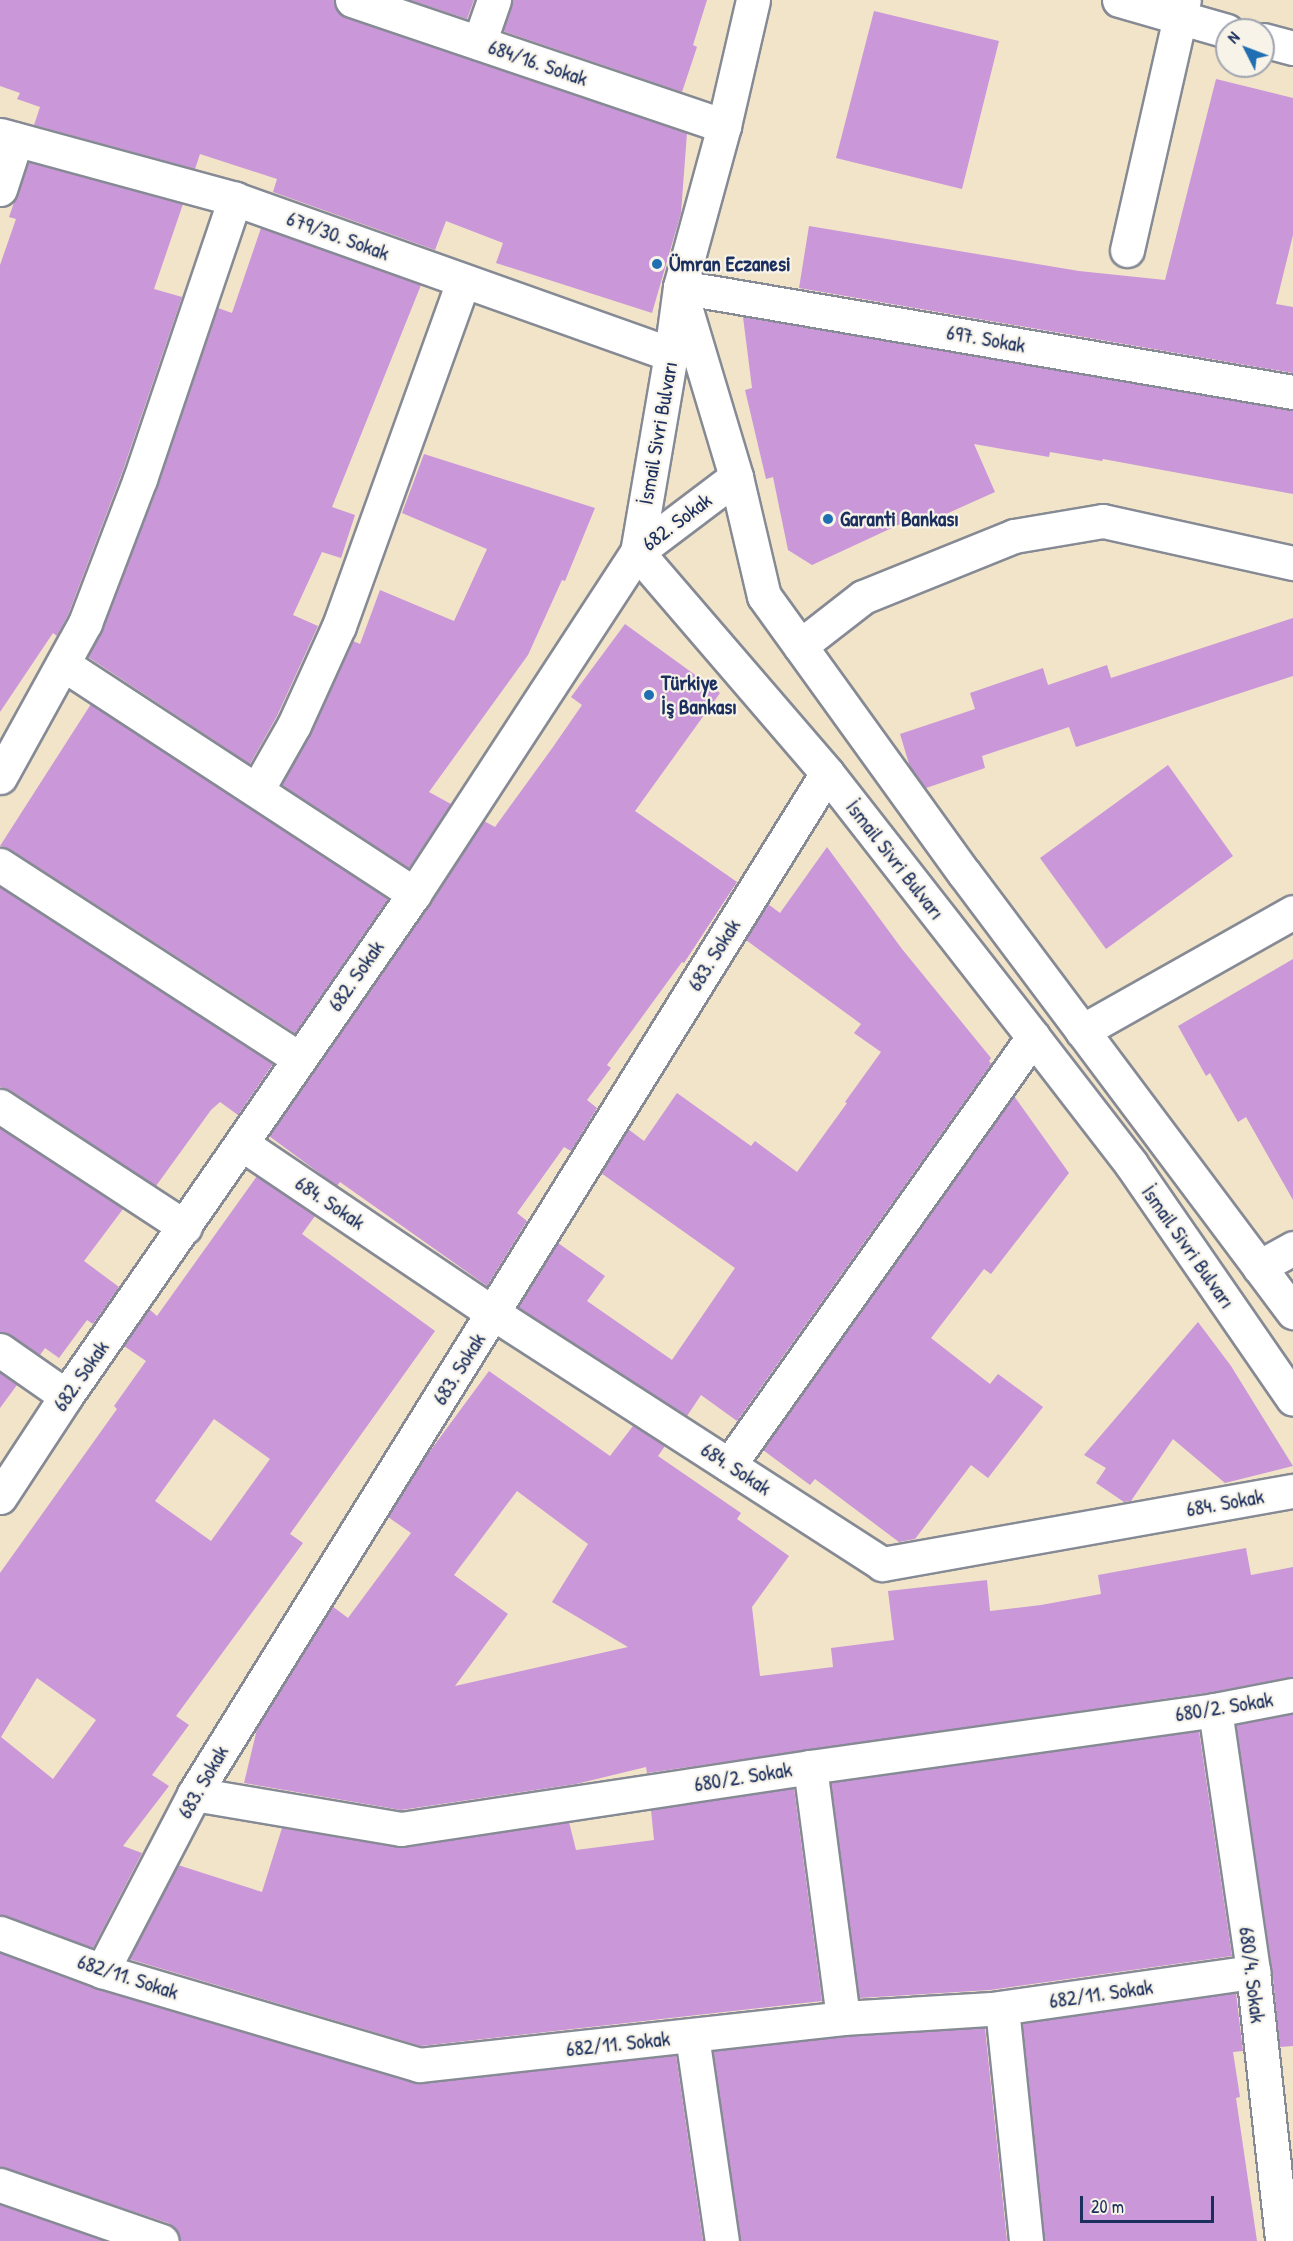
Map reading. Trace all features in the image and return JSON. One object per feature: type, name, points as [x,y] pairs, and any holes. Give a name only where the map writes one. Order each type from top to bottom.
[{"type":"street","name":"684/16. Sokak","points":[[352,0],[724,126]]},
{"type":"street","points":[[479,43],[494,0]]},
{"type":"street","name":"İsmail Sivri Bulvarı","points":[[753,0],[724,126],[680,287],[671,354],[637,552],[827,773],[1033,1036],[1131,1164],[1293,1399]]},
{"type":"street","points":[[1119,0],[1181,10],[1215,26]]},
{"type":"street","points":[[1127,250],[1181,10]]},
{"type":"street","points":[[1275,43],[1293,48]]},
{"type":"street","points":[[0,189],[8,137]]},
{"type":"street","name":"679/30. Sokak","points":[[8,137],[235,199],[463,282],[671,354]]},
{"type":"street","points":[[0,777],[85,623],[140,479],[235,199]]},
{"type":"street","points":[[257,790],[294,725],[339,626],[463,282]]},
{"type":"street","name":"İsmail Sivri Bulvarı","points":[[680,287],[736,477],[764,596],[1082,1031],[1293,1312]]},
{"type":"street","name":"697. Sokak","points":[[680,287],[1293,392]]},
{"type":"street","name":"682. Sokak","points":[[0,1497],[66,1396],[242,1144],[298,1058],[414,894],[637,552],[736,477]]},
{"type":"street","points":[[800,646],[863,597],[1014,536],[1025,534],[1103,521],[1293,563]]},
{"type":"street","points":[[63,664],[414,894]]},
{"type":"street","name":"683. Sokak","points":[[102,1971],[194,1794],[827,773]]},
{"type":"street","points":[[0,865],[298,1058]]},
{"type":"street","points":[[1082,1031],[1293,912]]},
{"type":"street","points":[[729,1465],[1033,1036]]},
{"type":"street","points":[[0,1106],[185,1227]]},
{"type":"street","name":"684. Sokak","points":[[242,1144],[493,1313],[882,1563],[1293,1491]]},
{"type":"street","points":[[1259,1267],[1293,1248]]},
{"type":"street","points":[[0,1350],[66,1396]]},
{"type":"street","name":"680/2. Sokak","points":[[194,1794],[401,1829],[810,1767],[1215,1710],[1293,1695]]},
{"type":"street","name":"680/4. Sokak","points":[[1215,1710],[1286,2205],[1282,2241]]},
{"type":"street","points":[[810,1767],[843,2018]]},
{"type":"street","name":"682/11. Sokak","points":[[0,1933],[102,1971],[419,2065],[843,2018],[1002,2008],[1253,1972]]},
{"type":"street","points":[[1002,2008],[1026,2241]]},
{"type":"street","points":[[692,2036],[722,2241]]},
{"type":"street","points":[[0,2185],[162,2241]]},
{"type":"building","points":[[0,0],[334,0],[338,12],[346,18],[687,133],[681,213],[652,313],[496,263],[503,243],[446,221],[435,250],[273,192],[277,179],[200,154],[195,169],[34,125],[40,107],[17,99],[20,93],[0,86]]},
{"type":"building","points":[[410,0],[474,0],[467,19]]},
{"type":"building","points":[[512,0],[707,0],[693,45],[697,47],[682,92],[503,31]]},
{"type":"building","points":[[874,11],[999,41],[962,189],[836,158]]},
{"type":"building","points":[[1216,79],[1293,98],[1293,235],[1276,304],[1293,307],[1293,373],[799,288],[809,226],[1079,271],[1165,280]]},
{"type":"building","points":[[28,162],[183,204],[154,289],[182,297],[122,473],[68,615],[57,636],[53,633],[0,712],[0,265],[16,219],[9,217]]},
{"type":"building","points":[[261,228],[421,285],[332,507],[355,515],[341,558],[322,552],[293,615],[318,626],[277,716],[250,764],[88,657],[102,630],[158,486],[218,308],[232,313]]},
{"type":"building","points":[[743,317],[1293,410],[1293,494],[1103,459],[1102,461],[1050,452],[1049,457],[974,444],[995,492],[926,523],[922,514],[812,565],[788,550],[773,477],[766,479],[745,390],[752,388]]},
{"type":"building","points":[[424,454],[595,508],[565,581],[562,580],[528,655],[429,792],[451,804],[409,868],[282,785],[311,733],[353,641],[360,644],[380,590],[454,621],[487,549],[402,513]]},
{"type":"building","points":[[1293,618],[1293,676],[1076,747],[1069,727],[982,756],[985,768],[926,788],[910,767],[900,734],[975,709],[970,693],[1043,668],[1048,685],[1107,665],[1111,678]]},
{"type":"building","points":[[625,624],[720,693],[635,811],[737,882],[684,963],[682,962],[607,1065],[611,1068],[587,1100],[597,1108],[571,1151],[564,1147],[517,1213],[527,1221],[487,1286],[340,1182],[337,1186],[269,1136],[484,821],[495,827],[553,747],[582,705],[571,697]]},
{"type":"building","points":[[91,704],[388,899],[295,1033],[10,849],[0,846]]},
{"type":"building","points":[[1168,765],[1233,856],[1106,949],[1040,858]]},
{"type":"building","points":[[827,847],[902,949],[991,1058],[989,1061],[991,1064],[737,1421],[701,1395],[687,1416],[518,1307],[558,1243],[605,1276],[587,1301],[672,1360],[735,1268],[601,1173],[628,1129],[644,1141],[677,1093],[751,1146],[755,1141],[797,1172],[847,1103],[845,1102],[881,1052],[854,1033],[861,1024],[746,940],[768,904],[780,913]]},
{"type":"building","points":[[0,887],[273,1064],[238,1115],[220,1102],[211,1110],[156,1186],[10,1090],[0,1087]]},
{"type":"building","points":[[1293,959],[1293,1200],[1246,1117],[1238,1122],[1210,1073],[1206,1076],[1178,1026]]},
{"type":"building","points":[[1014,1096],[1069,1173],[991,1274],[984,1269],[931,1338],[990,1384],[998,1374],[1043,1407],[988,1478],[971,1465],[915,1539],[899,1542],[815,1479],[810,1485],[763,1450]]},
{"type":"building","points":[[0,1128],[123,1209],[84,1261],[119,1287],[93,1324],[87,1320],[59,1358],[45,1348],[40,1355],[11,1335],[0,1332]]},
{"type":"building","points":[[257,1176],[315,1216],[302,1234],[435,1331],[290,1534],[303,1543],[176,1716],[189,1725],[152,1775],[169,1786],[123,1846],[142,1853],[93,1948],[0,1915],[0,1573],[117,1409],[114,1406],[146,1361],[124,1346],[149,1309],[157,1316]],"holes":[[[214,1419],[270,1459],[211,1541],[155,1501]],[[37,1678],[96,1720],[53,1779],[1,1737]]]},
{"type":"building","points":[[1198,1322],[1231,1366],[1293,1466],[1225,1483],[1173,1439],[1131,1501],[1124,1502],[1096,1483],[1106,1468],[1084,1455]]},
{"type":"building","points":[[489,1371],[610,1456],[633,1426],[665,1446],[658,1456],[741,1513],[737,1519],[789,1556],[752,1607],[760,1676],[833,1667],[831,1648],[894,1640],[888,1591],[987,1580],[990,1611],[1041,1605],[1101,1594],[1098,1575],[1246,1548],[1251,1575],[1293,1567],[1293,1677],[1212,1692],[647,1773],[646,1767],[576,1784],[401,1810],[244,1783],[257,1729],[332,1606],[348,1618],[411,1533],[388,1517],[419,1466]],"holes":[[[517,1491],[588,1544],[552,1602],[628,1647],[455,1686],[508,1614],[454,1575]]]},
{"type":"building","points":[[0,1373],[17,1385],[0,1408]]},
{"type":"building","points":[[1293,1714],[1293,2046],[1280,2047],[1272,1969],[1236,1725]]},
{"type":"building","points":[[1199,1731],[1232,1956],[990,1990],[859,1998],[831,1783]]},
{"type":"building","points":[[794,1788],[822,2001],[421,2046],[129,1959],[178,1865],[262,1892],[282,1828],[403,1848],[569,1822],[576,1850],[654,1840],[651,1810]]},
{"type":"building","points":[[0,1953],[97,1989],[414,2083],[676,2055],[703,2241],[180,2241],[176,2229],[168,2223],[0,2167]]},
{"type":"building","points":[[1236,1993],[1243,2051],[1233,2052],[1240,2097],[1236,2098],[1257,2241],[1044,2241],[1022,2024]]},
{"type":"building","points":[[985,2028],[1007,2241],[740,2241],[713,2051],[845,2037]]},
{"type":"building","points":[[0,2205],[105,2241],[0,2241]]},
{"type":"place","name":"Ümran Eczanesi","points":[[657,264]]},
{"type":"place","name":"Garanti Bankası","points":[[828,519]]},
{"type":"place","name":"Türkiye İş Bankası","points":[[649,695]]}]
